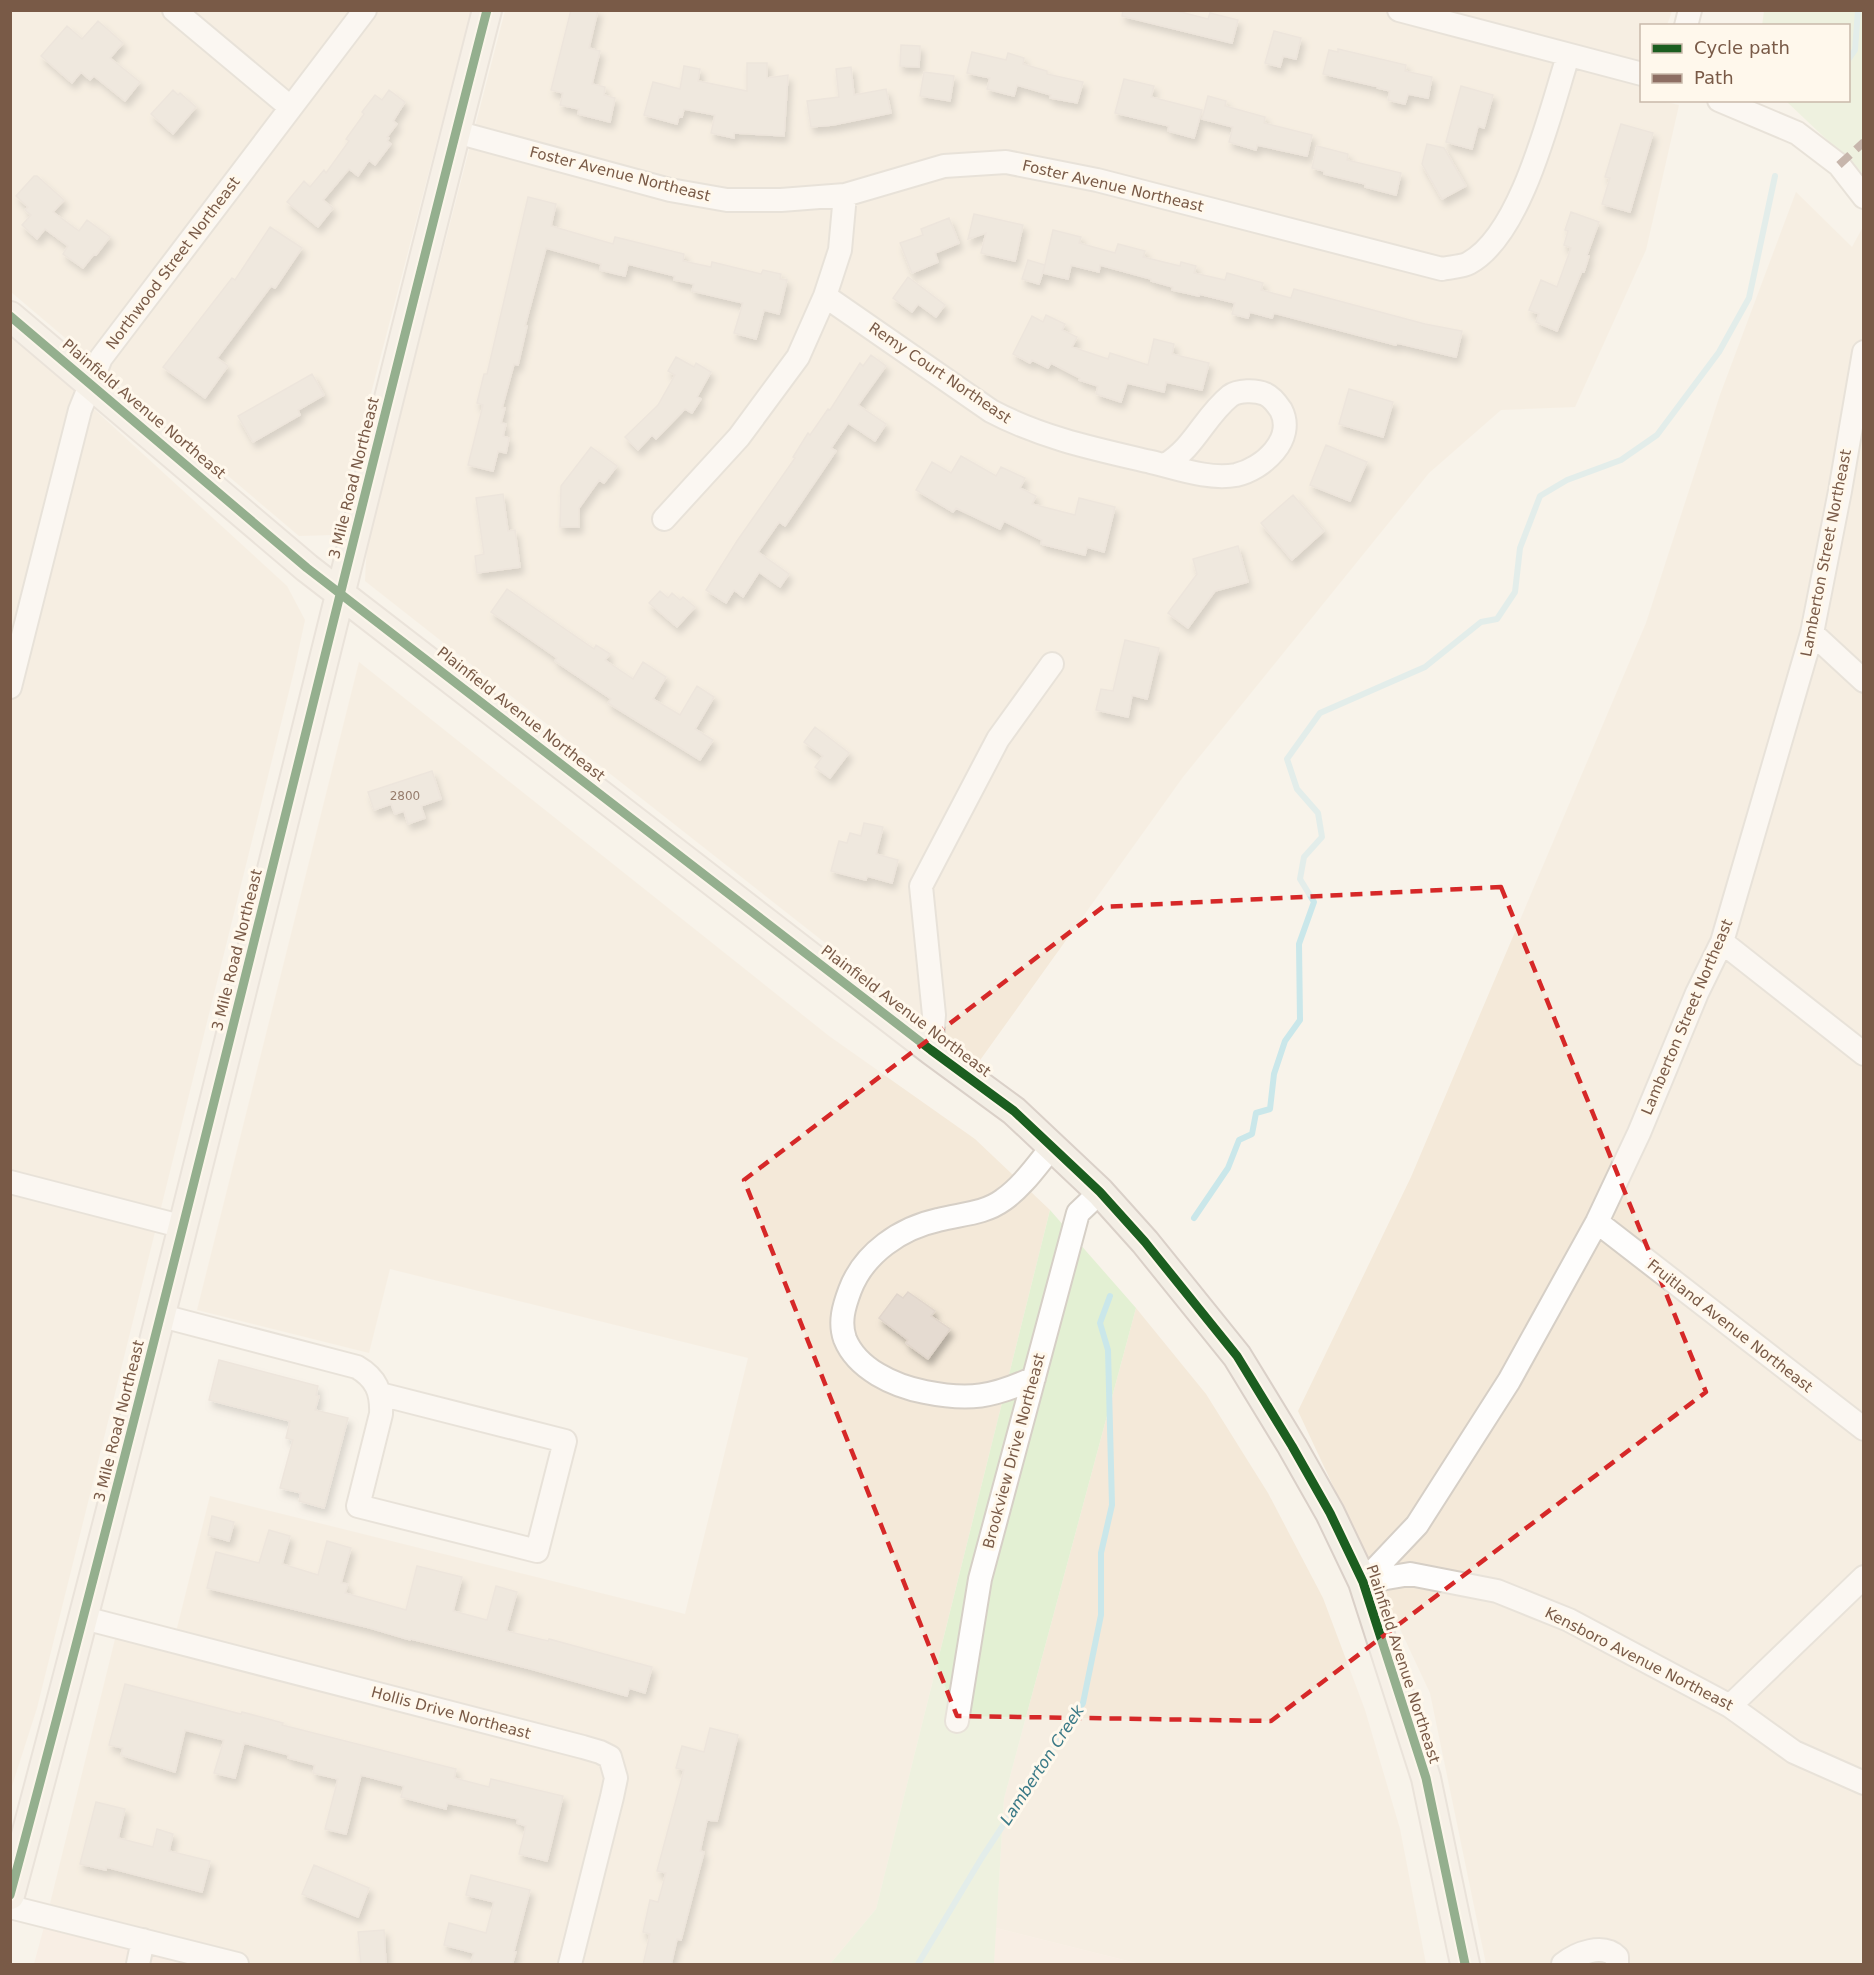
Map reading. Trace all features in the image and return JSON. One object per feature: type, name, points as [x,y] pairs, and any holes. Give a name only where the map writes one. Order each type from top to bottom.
[{"type":"main road","name":"3 Mile Road Northeast","points":[[10,1895],[162,1316],[340,593],[487,10]]},
{"type":"main road","name":"Plainfield Avenue Northeast","points":[[10,316],[307,568],[931,1050],[1014,1111],[1100,1192],[1145,1242],[1237,1356],[1330,1513],[1363,1582],[1426,1778],[1465,1965]]},
{"type":"street","points":[[174,10],[290,107]]},
{"type":"street","name":"Northwood Street Northeast","points":[[10,687],[81,410],[101,358],[365,10]]},
{"type":"street","points":[[1400,10],[1640,74]]},
{"type":"street","name":"Foster Avenue Northeast","points":[[456,132],[670,190],[727,200],[781,200],[845,195],[944,166],[1006,162],[1097,180],[1442,269],[1468,264],[1492,244],[1525,190],[1568,56]]},
{"type":"street","points":[[1724,102],[1797,133],[1839,165],[1863,197]]},
{"type":"street","points":[[664,519],[739,437],[798,357],[825,296],[840,250],[845,195]]},
{"type":"street","name":"Remy Court Northeast","points":[[825,296],[991,411],[1018,426],[1054,439],[1206,475],[1235,475],[1253,469],[1280,444],[1285,430],[1284,417],[1277,404],[1266,394],[1252,391],[1232,394],[1179,457],[1165,465]]},
{"type":"street","name":"Lamberton Street Northeast","points":[[1363,1582],[1417,1525],[1509,1381],[1597,1222],[1639,1133],[1697,993],[1722,942],[1812,633],[1840,491],[1863,352]]},
{"type":"street","points":[[1812,633],[1863,681]]},
{"type":"street","points":[[931,1050],[934,1015],[921,886],[998,740],[1052,664]]},
{"type":"street","points":[[1722,942],[1863,1054]]},
{"type":"street","points":[[1034,1378],[985,1396],[967,1398],[917,1391],[891,1381],[858,1360],[844,1336],[842,1316],[854,1279],[882,1246],[915,1227],[979,1212],[1003,1200],[1024,1182],[1052,1147]]},
{"type":"street","points":[[10,1182],[184,1227]]},
{"type":"street","name":"Brookview Drive Northeast","points":[[957,1721],[980,1579],[1078,1213],[1100,1192]]},
{"type":"street","name":"Fruitland Avenue Northeast","points":[[1597,1222],[1863,1429]]},
{"type":"street","points":[[162,1316],[357,1367],[372,1378],[380,1394],[381,1414],[358,1506],[537,1551],[565,1441],[380,1394]]},
{"type":"street","name":"Kensboro Avenue Northeast","points":[[1363,1582],[1410,1574],[1497,1591],[1569,1620],[1730,1706],[1794,1752],[1863,1783]]},
{"type":"street","points":[[1730,1706],[1863,1577]]},
{"type":"street","name":"Hollis Drive Northeast","points":[[84,1618],[583,1747],[610,1757],[616,1778],[570,1965]]},
{"type":"street","points":[[10,1907],[237,1965]]},
{"type":"street","points":[[138,1965],[143,1940]]},
{"type":"street","points":[[1563,1965],[1582,1953],[1598,1950],[1611,1951],[1617,1957],[1617,1965]]},
{"type":"highlighted area","points":[[1501,887],[1706,1392],[1271,1721],[957,1716],[744,1180],[1103,907]]},
{"type":"shaded area","points":[[11,11],[471,11],[336,527],[331,535],[299,536],[11,292]]},
{"type":"shaded area","points":[[505,11],[1672,11],[1667,24],[1640,24],[1640,102],[1666,102],[1679,105],[1646,250],[1575,407],[1501,410],[1429,473],[1183,777],[978,1063],[365,581],[367,544]]},
{"type":"shaded area","points":[[1796,192],[1852,247],[1864,225],[1863,1964],[1486,1964],[1430,1693],[1298,1411],[1411,1177],[1646,623],[1720,395]]},
{"type":"shaded area","points":[[11,333],[287,586],[305,620],[37,1708],[11,1789]]},
{"type":"shaded area","points":[[359,662],[829,1036],[975,1139],[1050,1210],[876,1909],[830,1964],[237,1964],[47,1916],[118,1627],[174,1640],[210,1496],[685,1614],[748,1358],[390,1269],[369,1353],[197,1310]]},
{"type":"shaded area","points":[[1136,1308],[1206,1394],[1268,1493],[1323,1598],[1365,1710],[1400,1829],[1426,1964],[1140,1964],[996,1928],[1004,1799]]},
{"type":"shaded area","points":[[47,1916],[237,1964],[34,1964]]},
{"type":"shaded area","points":[[996,1928],[1140,1964],[994,1964]]},
{"type":"green space","points":[[1764,11],[1863,11],[1863,174],[1787,102],[1850,102],[1850,24],[1762,24]]},
{"type":"green space","points":[[1050,1210],[1136,1308],[1004,1799],[994,1964],[830,1964],[876,1909]]},
{"type":"building","points":[[571,10],[598,10],[589,48],[600,51],[592,84],[605,87],[604,95],[615,98],[610,122],[578,114],[579,109],[560,105],[563,93],[551,90]]},
{"type":"building","points":[[1123,10],[1173,10],[1208,19],[1210,13],[1238,20],[1232,43],[1122,16]]},
{"type":"building","points":[[98,21],[123,43],[110,58],[140,82],[125,101],[94,76],[90,80],[81,72],[72,83],[41,56],[67,26],[82,39]]},
{"type":"building","points":[[1274,31],[1301,38],[1296,59],[1283,56],[1280,67],[1265,63]]},
{"type":"building","points":[[901,45],[920,46],[919,67],[900,66]]},
{"type":"building","points":[[1338,49],[1406,65],[1405,71],[1432,77],[1428,98],[1408,94],[1405,104],[1388,100],[1390,91],[1323,74],[1329,50],[1338,52]]},
{"type":"building","points":[[972,52],[1006,60],[1008,53],[1024,58],[1023,64],[1047,71],[1047,74],[1083,82],[1077,103],[1050,98],[1051,95],[1017,85],[1014,96],[987,89],[990,78],[967,73]]},
{"type":"building","points":[[747,63],[767,63],[767,78],[788,75],[784,136],[734,133],[734,138],[711,133],[715,115],[684,109],[677,124],[644,115],[653,82],[680,89],[684,66],[700,69],[698,81],[747,91]]},
{"type":"building","points":[[851,67],[854,95],[886,89],[891,113],[833,125],[811,127],[807,101],[839,97],[836,69]]},
{"type":"building","points":[[924,72],[954,76],[950,101],[920,96]]},
{"type":"building","points":[[1124,79],[1154,86],[1151,97],[1202,110],[1194,138],[1168,131],[1169,126],[1115,113]]},
{"type":"building","points":[[1461,86],[1493,95],[1484,128],[1478,126],[1472,149],[1446,142]]},
{"type":"building","points":[[173,90],[196,107],[173,134],[151,114]]},
{"type":"building","points":[[389,90],[405,102],[393,121],[397,124],[387,137],[389,138],[387,141],[391,144],[375,165],[369,160],[358,176],[349,169],[323,200],[333,208],[318,227],[287,202],[304,181],[310,187],[324,170],[326,173],[349,141],[346,139],[364,114],[362,112],[375,95],[382,100]]},
{"type":"building","points":[[1208,96],[1226,101],[1225,106],[1265,117],[1264,123],[1312,135],[1307,156],[1257,145],[1256,150],[1229,142],[1233,127],[1202,119]]},
{"type":"building","points":[[1621,124],[1653,133],[1630,212],[1602,204],[1610,178],[1605,177]]},
{"type":"building","points":[[1427,144],[1444,148],[1466,186],[1442,199],[1422,164]]},
{"type":"building","points":[[1317,146],[1348,154],[1347,160],[1401,173],[1396,195],[1365,187],[1365,184],[1324,174],[1324,171],[1312,168]]},
{"type":"building","points":[[34,176],[37,176],[64,200],[53,212],[79,231],[87,220],[110,237],[83,268],[63,254],[68,246],[45,229],[37,239],[22,225],[31,215],[25,210],[28,207],[16,196]]},
{"type":"building","points":[[528,197],[556,204],[551,226],[613,244],[615,237],[684,254],[683,261],[711,267],[712,262],[761,274],[763,270],[781,274],[780,279],[787,280],[779,314],[764,310],[756,339],[734,333],[743,303],[692,291],[694,284],[674,280],[675,276],[628,264],[625,276],[600,270],[601,264],[546,248],[525,326],[527,326],[518,365],[514,364],[502,408],[505,408],[501,423],[506,424],[503,436],[509,438],[506,453],[498,451],[493,471],[468,465],[483,405],[477,403],[484,374],[487,374]]},
{"type":"building","points":[[1571,212],[1599,222],[1587,255],[1589,256],[1584,272],[1582,271],[1557,331],[1536,322],[1539,314],[1529,310],[1541,280],[1557,287],[1571,248],[1564,245],[1568,231],[1565,230]]},
{"type":"building","points":[[974,214],[1023,225],[1015,261],[981,253],[986,233],[968,239]]},
{"type":"building","points":[[949,218],[959,243],[935,253],[938,262],[912,273],[900,243],[923,235],[921,229]]},
{"type":"building","points":[[270,227],[302,248],[275,288],[271,286],[217,358],[228,366],[205,398],[163,367],[232,278],[235,280]]},
{"type":"building","points":[[1053,230],[1081,237],[1079,243],[1115,253],[1118,244],[1145,251],[1143,257],[1180,266],[1181,262],[1196,266],[1194,273],[1225,280],[1227,273],[1263,283],[1261,290],[1291,298],[1294,289],[1425,324],[1462,331],[1456,357],[1397,343],[1396,345],[1274,313],[1272,318],[1250,312],[1248,318],[1232,314],[1235,303],[1172,290],[1173,287],[1151,281],[1151,279],[1100,265],[1099,272],[1071,265],[1068,279],[1043,273]]},
{"type":"building","points":[[1028,260],[1045,265],[1039,284],[1022,279]]},
{"type":"building","points":[[908,277],[945,305],[936,317],[918,304],[912,312],[893,298]]},
{"type":"building","points":[[1046,315],[1065,324],[1062,330],[1077,337],[1072,347],[1108,359],[1110,353],[1148,365],[1154,339],[1174,344],[1172,354],[1209,363],[1202,390],[1166,382],[1164,392],[1127,383],[1121,402],[1096,394],[1098,386],[1079,380],[1080,378],[1051,363],[1048,368],[1032,360],[1030,363],[1013,354],[1032,316],[1043,322]]},
{"type":"building","points":[[871,355],[886,366],[858,405],[886,424],[875,441],[848,423],[831,448],[836,451],[785,526],[779,522],[758,552],[789,574],[780,587],[759,572],[743,597],[734,590],[726,603],[706,590],[795,458],[793,457],[808,433],[810,435],[828,409],[830,410],[860,363],[863,366]]},
{"type":"building","points":[[676,357],[694,367],[696,363],[711,372],[697,397],[701,399],[692,413],[685,409],[656,439],[652,435],[638,450],[625,437],[658,405],[675,375],[668,371]]},
{"type":"building","points":[[312,374],[324,395],[298,410],[300,415],[253,442],[238,416]]},
{"type":"building","points":[[1349,389],[1393,402],[1383,437],[1339,424]]},
{"type":"building","points":[[1326,445],[1367,462],[1350,501],[1310,485]]},
{"type":"building","points":[[591,447],[617,466],[604,483],[599,480],[579,508],[579,527],[560,527],[561,486]]},
{"type":"building","points":[[961,456],[996,476],[1001,467],[1025,478],[1020,488],[1036,496],[1032,504],[1075,515],[1079,498],[1115,507],[1104,552],[1087,547],[1085,555],[1041,544],[1042,540],[1004,521],[1000,529],[956,508],[953,512],[916,490],[932,462],[951,473]]},
{"type":"building","points":[[503,494],[508,531],[515,530],[520,567],[477,573],[475,556],[484,554],[476,498]]},
{"type":"building","points":[[1293,495],[1324,531],[1292,560],[1261,523]]},
{"type":"building","points":[[1238,546],[1248,582],[1215,591],[1188,628],[1168,613],[1197,574],[1193,559]]},
{"type":"building","points":[[507,589],[594,649],[596,645],[610,654],[605,660],[633,679],[643,662],[666,677],[653,699],[680,715],[697,686],[714,697],[695,729],[713,740],[700,760],[608,703],[611,699],[555,661],[557,658],[491,612]]},
{"type":"building","points":[[660,591],[668,598],[672,593],[680,600],[683,597],[695,607],[677,627],[649,603]]},
{"type":"building","points":[[1125,640],[1159,648],[1147,699],[1132,695],[1128,717],[1096,710],[1101,689],[1113,691]]},
{"type":"building","points":[[815,727],[849,753],[830,778],[815,767],[823,756],[804,742]]},
{"type":"building","points":[[432,771],[441,799],[421,806],[425,818],[408,824],[404,811],[395,814],[391,804],[374,810],[368,792]]},
{"type":"building","points":[[864,823],[883,827],[876,854],[898,860],[892,883],[867,876],[866,880],[831,871],[839,841],[847,843],[850,833],[861,836]]},
{"type":"building","points":[[908,1292],[935,1311],[931,1316],[950,1329],[928,1359],[906,1343],[908,1340],[879,1318],[897,1294],[903,1298]]},
{"type":"building","points":[[219,1360],[318,1386],[316,1395],[319,1396],[315,1410],[348,1418],[324,1508],[299,1501],[301,1493],[280,1488],[293,1440],[286,1438],[290,1421],[209,1400]]},
{"type":"building","points":[[212,1516],[234,1522],[229,1541],[208,1535]]},
{"type":"building","points":[[269,1530],[290,1536],[282,1564],[318,1575],[327,1541],[351,1548],[341,1583],[348,1584],[345,1593],[406,1610],[417,1566],[462,1577],[453,1611],[487,1620],[496,1586],[517,1592],[506,1631],[548,1641],[549,1639],[652,1667],[645,1693],[629,1688],[627,1696],[531,1669],[207,1588],[216,1552],[259,1563]]},
{"type":"building","points":[[125,1684],[241,1714],[242,1712],[283,1723],[282,1725],[456,1769],[454,1778],[489,1787],[491,1779],[563,1796],[547,1861],[519,1854],[526,1826],[517,1823],[518,1819],[447,1803],[446,1809],[401,1797],[404,1786],[361,1775],[346,1834],[325,1829],[338,1779],[313,1773],[315,1765],[288,1758],[289,1755],[244,1743],[235,1778],[214,1773],[224,1740],[185,1730],[175,1772],[121,1755],[123,1748],[109,1745]]},
{"type":"building","points":[[710,1728],[738,1735],[717,1821],[707,1820],[700,1851],[704,1852],[681,1940],[677,1939],[671,1965],[643,1965],[650,1934],[643,1932],[650,1900],[658,1902],[666,1873],[657,1871],[684,1770],[676,1768],[682,1746],[704,1752]]},
{"type":"building","points":[[96,1802],[125,1809],[118,1838],[153,1847],[157,1829],[173,1834],[169,1851],[210,1861],[202,1892],[106,1867],[106,1870],[80,1864]]},
{"type":"building","points":[[314,1865],[369,1888],[358,1917],[302,1894]]},
{"type":"building","points":[[471,1875],[530,1890],[512,1965],[470,1965],[474,1953],[444,1945],[449,1923],[486,1933],[494,1902],[466,1895]]},
{"type":"building","points":[[384,1930],[386,1965],[361,1965],[358,1932]]},
{"type":"waterway","name":"Lamberton Creek","points":[[1850,57],[1855,50],[1858,10]]},
{"type":"waterway","name":"Lamberton Creek","points":[[1194,1218],[1228,1168],[1239,1140],[1252,1134],[1256,1113],[1270,1109],[1274,1074],[1285,1041],[1300,1020],[1299,944],[1314,902],[1300,879],[1304,857],[1322,837],[1318,813],[1297,789],[1287,759],[1320,713],[1425,667],[1481,622],[1497,619],[1515,592],[1520,548],[1540,496],[1567,480],[1621,460],[1657,435],[1719,352],[1749,298],[1775,176]]},
{"type":"waterway","name":"Lamberton Creek","points":[[918,1964],[981,1859],[1083,1703],[1101,1615],[1101,1553],[1112,1505],[1108,1350],[1100,1323],[1110,1296]]},
{"type":"marked path","points":[[1839,165],[1864,142]]},
{"type":"cycle path","points":[[10,1895],[133,1425],[487,10]]},
{"type":"cycle path","points":[[10,316],[307,568],[931,1050],[1014,1111],[1100,1192],[1145,1242],[1237,1356],[1330,1513],[1363,1582],[1426,1778],[1465,1964]]}]
